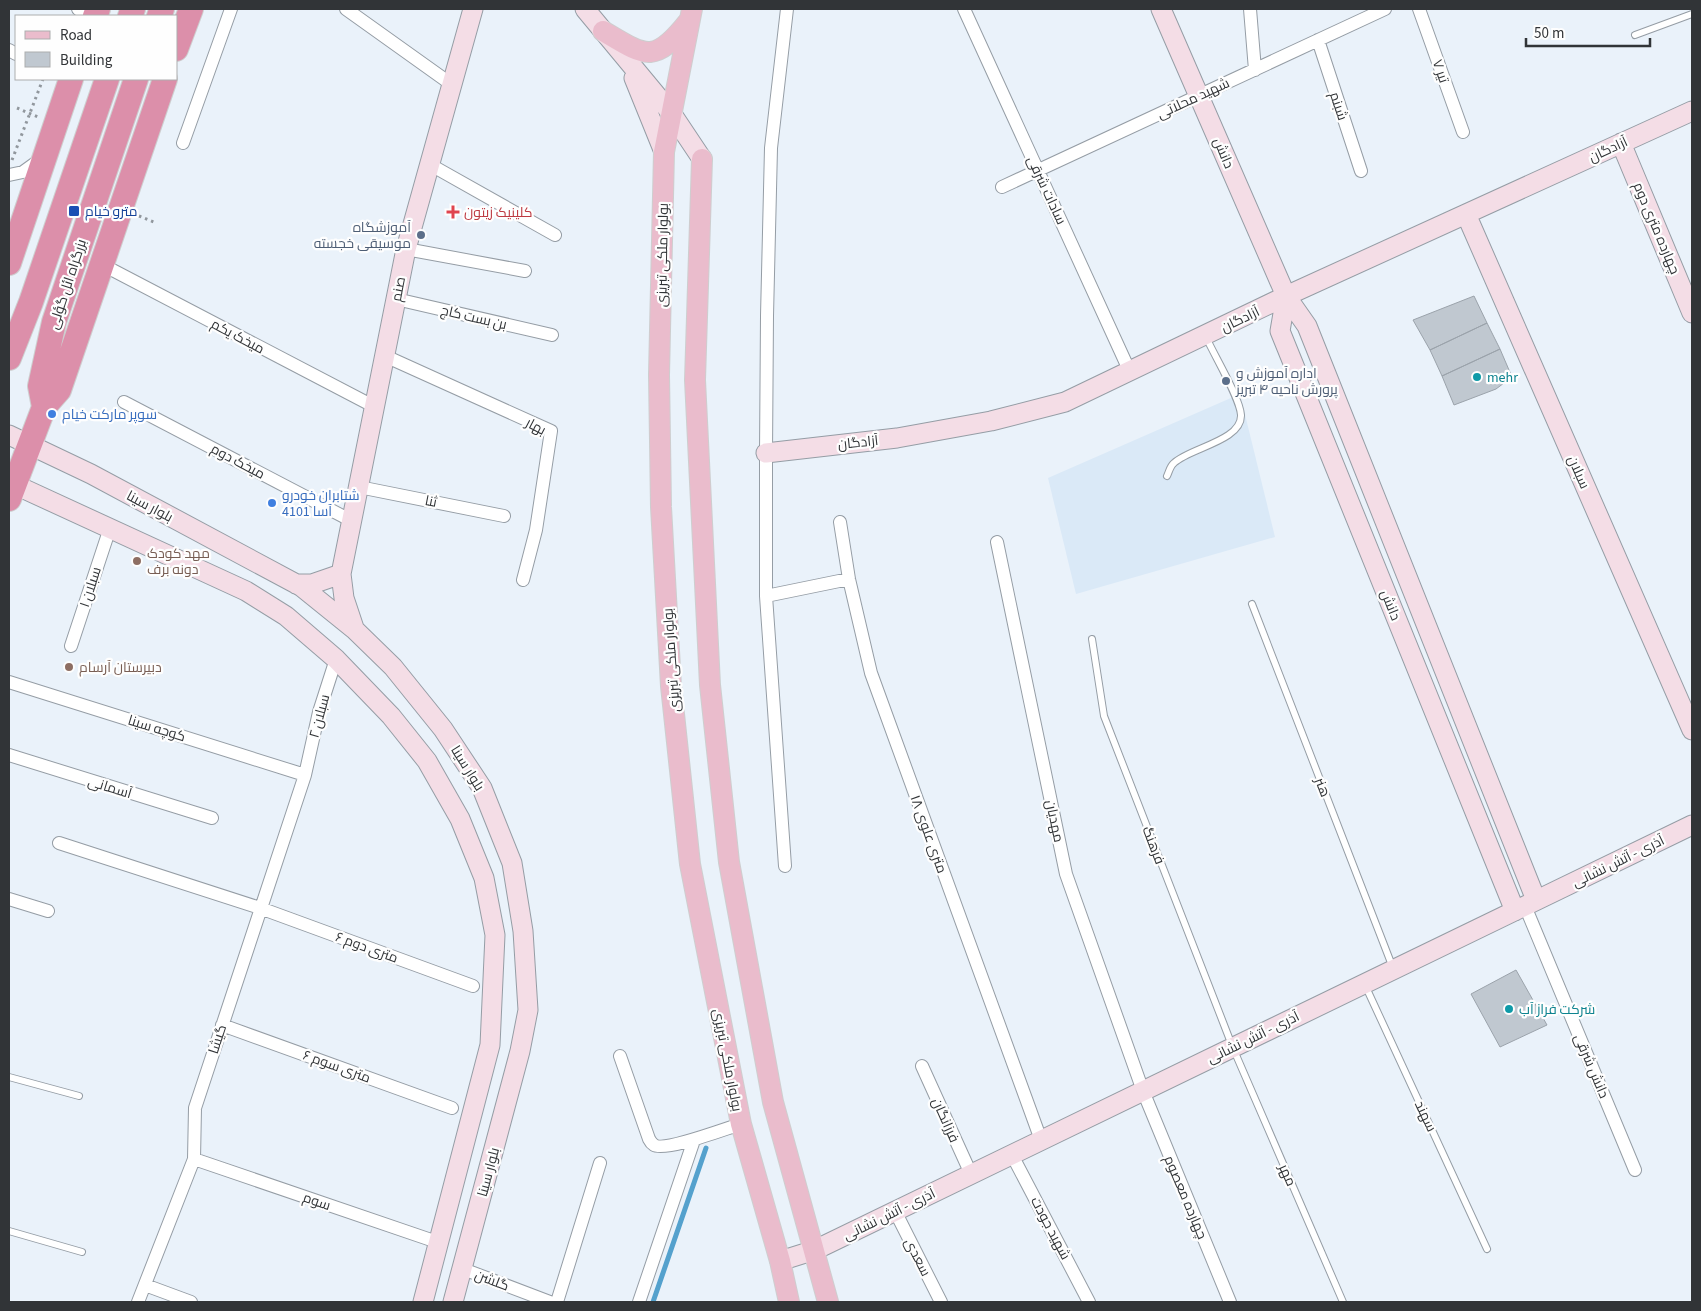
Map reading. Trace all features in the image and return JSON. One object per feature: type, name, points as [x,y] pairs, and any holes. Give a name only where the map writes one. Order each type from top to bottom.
[{"type":"highway","points":[[178,44],[191,9]]},
{"type":"highway","points":[[9,263],[68,80]]},
{"type":"highway","name":"بزرگراه ائل گؤلی","points":[[9,358],[31,302],[107,80]]},
{"type":"highway","name":"بزرگراه ائل گؤلی","points":[[44,407],[40,386],[54,322],[136,80]]},
{"type":"highway","points":[[11,488],[19,440],[59,390],[165,80]]},
{"type":"main road","points":[[603,31],[630,47],[653,53],[672,42],[691,14]]},
{"type":"main road","name":"بولوار ملکی تبریزی","points":[[691,14],[664,152],[659,375],[661,507],[672,686],[690,864],[740,1124],[780,1261],[789,1302]]},
{"type":"main road","points":[[702,159],[696,380],[710,685],[729,862],[773,1102],[828,1302]]},
{"type":"street","points":[[183,143],[230,9]]},
{"type":"street","points":[[346,9],[451,84]]},
{"type":"street","name":"صنم","points":[[354,629],[344,598],[341,574],[406,249],[473,9]]},
{"type":"street","points":[[585,9],[672,114],[702,159]]},
{"type":"street","points":[[785,866],[766,596],[766,452],[771,148],[787,9]]},
{"type":"street","name":"سادات شرقی","points":[[964,9],[1130,372]]},
{"type":"street","name":"دانش","points":[[1161,9],[1286,296],[1307,326],[1525,906]]},
{"type":"street","points":[[1250,9],[1255,70]]},
{"type":"street","name":"شهید محلاتی","points":[[1002,187],[1382,9]]},
{"type":"street","name":"۷ تیر","points":[[1419,9],[1463,132]]},
{"type":"street","name":"شبنم","points":[[1318,40],[1361,171]]},
{"type":"street","points":[[624,57],[642,92],[664,152]]},
{"type":"street","name":"آزادگان","points":[[766,452],[897,438],[991,421],[1065,402],[1286,296],[1692,111]]},
{"type":"street","name":"چهارده متری دوم","points":[[1621,143],[1692,313]]},
{"type":"street","points":[[9,175],[23,172],[40,161],[45,152]]},
{"type":"street","points":[[429,164],[555,235]]},
{"type":"street","name":"سبلان","points":[[1466,214],[1692,730]]},
{"type":"street","points":[[406,249],[525,271]]},
{"type":"street","name":"میخک یکم","points":[[101,264],[374,407]]},
{"type":"street","name":"دانش","points":[[1286,296],[1280,331],[1525,906]]},
{"type":"street","name":"بن بست کاج","points":[[396,299],[552,335]]},
{"type":"street","name":"بهار","points":[[385,356],[551,432],[536,530],[523,580]]},
{"type":"street","name":"میخک دوم","points":[[124,402],[352,521]]},
{"type":"street","name":"بلوار سینا","points":[[19,440],[91,474],[296,584],[354,629],[393,667],[443,730],[482,788],[509,855],[523,931],[528,1010],[520,1051],[453,1302]]},
{"type":"street","name":"ثنا","points":[[359,487],[504,516]]},
{"type":"street","name":"بلوار سینا","points":[[11,488],[110,528],[246,591],[286,616],[336,659],[391,716],[426,761],[460,819],[484,878],[495,935],[490,1045],[440,1243],[423,1302]]},
{"type":"street","name":"۱۸ متری علوی","points":[[840,522],[849,579],[871,674],[1041,1140]]},
{"type":"street","name":"سبلان ۱","points":[[71,646],[110,528]]},
{"type":"street","name":"مهدیان","points":[[997,542],[1066,874],[1142,1091]]},
{"type":"street","points":[[296,584],[312,584],[341,574]]},
{"type":"street","points":[[766,596],[849,579]]},
{"type":"street","name":"سبلان ۲","points":[[305,775],[319,712],[336,659]]},
{"type":"street","name":"کوچه سینا","points":[[9,682],[305,775]]},
{"type":"street","name":"آسمانی","points":[[9,755],[212,818]]},
{"type":"street","name":"گیشا","points":[[138,1302],[194,1159],[195,1108],[305,775]]},
{"type":"street","name":"آذرى - آتش نشانى","points":[[780,1261],[815,1250],[1692,825]]},
{"type":"street","name":"۶ متری دوم","points":[[59,843],[260,908],[473,986]]},
{"type":"street","points":[[9,899],[48,911]]},
{"type":"street","name":"دانش شرقی","points":[[1525,906],[1636,1170]]},
{"type":"street","name":"۶ متری سوم","points":[[222,1025],[452,1108]]},
{"type":"street","points":[[490,1045],[520,1051]]},
{"type":"street","points":[[620,1056],[649,1139],[654,1145],[660,1146],[694,1140],[740,1124]]},
{"type":"street","name":"فرزانگان","points":[[922,1066],[970,1174]]},
{"type":"street","name":"چهارده معصوم","points":[[1142,1091],[1230,1302]]},
{"type":"street","points":[[639,1302],[694,1140]]},
{"type":"street","name":"شهید جودت","points":[[1012,1154],[1089,1302]]},
{"type":"street","name":"سوم","points":[[194,1159],[440,1243]]},
{"type":"street","points":[[556,1302],[600,1164]]},
{"type":"street","name":"سعدی","points":[[895,1211],[941,1302]]},
{"type":"street","name":"گلشن","points":[[462,1269],[550,1302]]},
{"type":"street","points":[[144,1285],[191,1302]]},
{"type":"lane","points":[[1635,34],[1692,14]]},
{"type":"lane","points":[[1167,476],[1174,462],[1230,434],[1238,424],[1241,416],[1237,402],[1205,336]]},
{"type":"lane","name":"هنر","points":[[1252,604],[1394,970]]},
{"type":"lane","name":"فرهنگ","points":[[1092,639],[1104,716],[1233,1048]]},
{"type":"lane","name":"سهند","points":[[1364,984],[1487,1249]]},
{"type":"lane","name":"مهر","points":[[1233,1048],[1344,1302]]},
{"type":"lane","points":[[9,1077],[79,1096]]},
{"type":"lane","points":[[9,1231],[82,1252]]},
{"type":"path","points":[[12,162],[42,80]]},
{"type":"shaded area","points":[[1240,394],[1275,537],[1076,594],[1048,478]]},
{"type":"building","points":[[1474,296],[1487,323],[1430,350],[1413,320]]},
{"type":"building","points":[[1487,323],[1500,349],[1442,376],[1430,350]]},
{"type":"building","name":"mehr","points":[[1500,349],[1512,377],[1496,389],[1454,405],[1442,376]]},
{"type":"building","name":"شرکت فراز آب","points":[[1516,970],[1547,1025],[1500,1047],[1471,994]]},
{"type":"waterway","points":[[653,1302],[706,1148]]},
{"type":"place","name":"مترو خیام","points":[[74,211]]},
{"type":"place","name":"کلینیک زیتون","points":[[453,212]]},
{"type":"place","name":"آموزشگاه موسیقی خجسته","points":[[421,235]]},
{"type":"place","name":"mehr","points":[[1477,377]]},
{"type":"place","name":"اداره آموزش و پرورش ناحیه ۴ تبریز","points":[[1226,381]]},
{"type":"place","name":"سوپر مارکت خیام","points":[[52,414]]},
{"type":"place","name":"شتابران خودرو 4101 آسا","points":[[272,503]]},
{"type":"place","name":"مهد کودک دونه برف","points":[[137,561]]},
{"type":"place","name":"دبیرستان آرسام","points":[[69,667]]},
{"type":"place","name":"شرکت فراز آب","points":[[1509,1009]]}]
